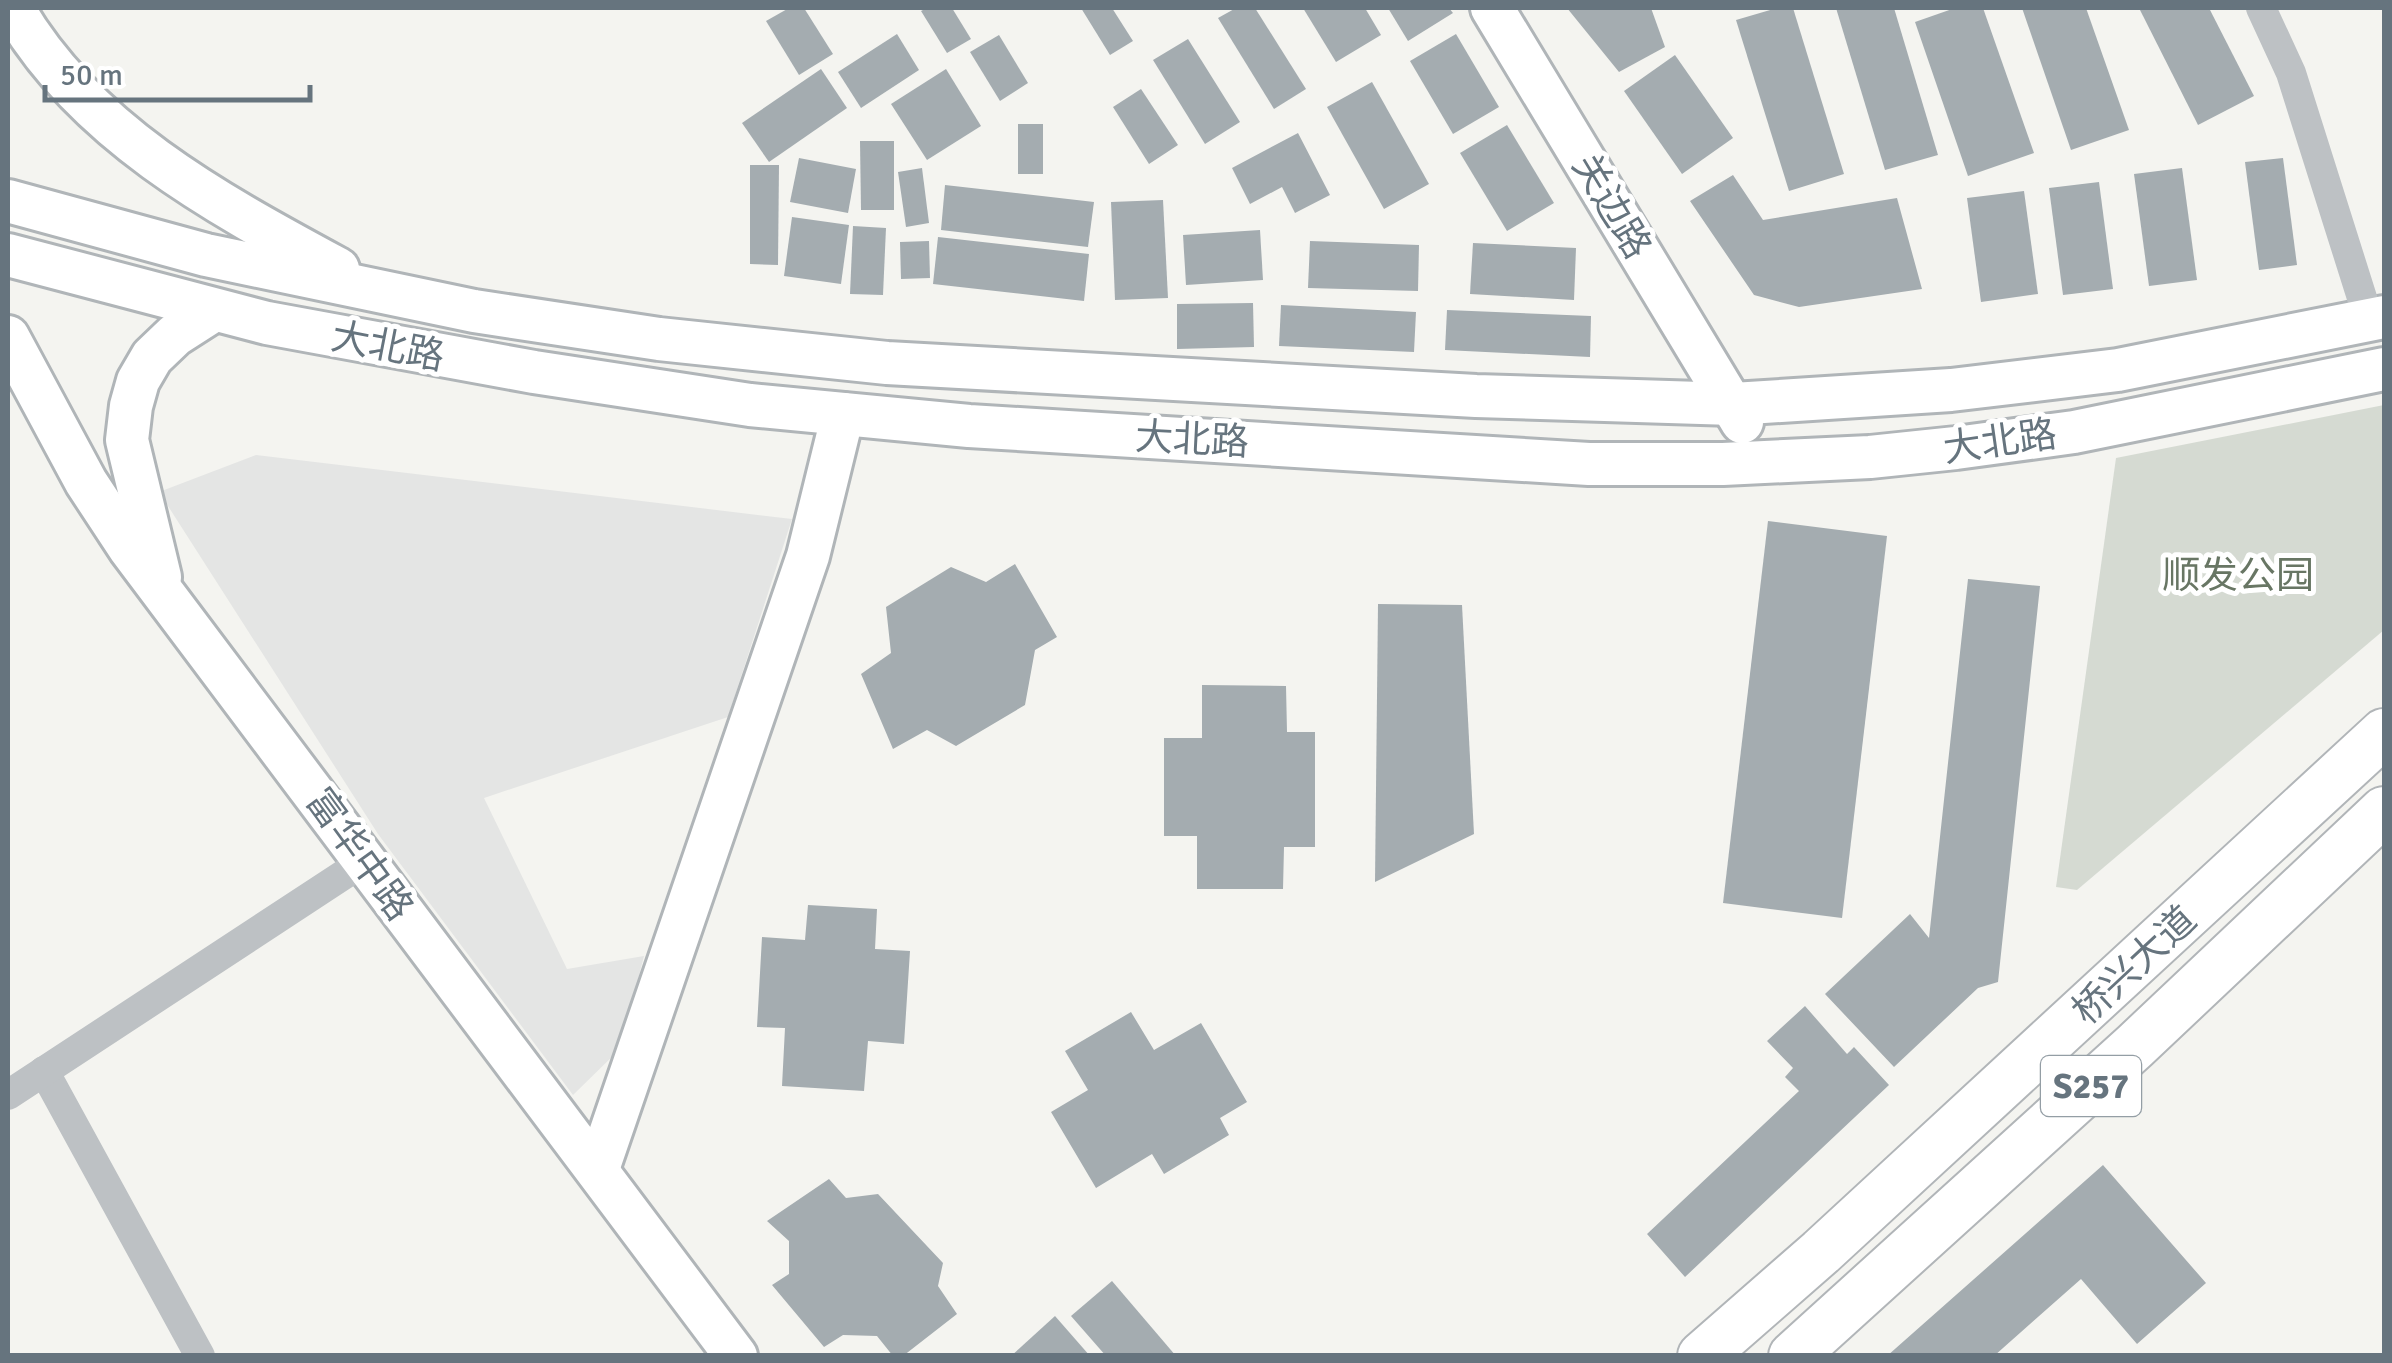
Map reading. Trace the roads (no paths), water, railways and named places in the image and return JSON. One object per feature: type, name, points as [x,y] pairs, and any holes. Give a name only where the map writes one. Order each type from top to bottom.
[{"type":"main road","points":[[13,8],[75,92],[145,152],[232,212],[378,291]]},
{"type":"main road","name":"关边路","points":[[1492,8],[1733,404],[1764,462]]},
{"type":"main road","name":"大北路","points":[[8,201],[206,255],[474,311],[659,339],[869,361],[1476,396],[1733,404],[1951,390],[2118,370],[2377,319]]},
{"type":"main road","name":"大北路","points":[[8,255],[214,310],[382,346],[750,405],[969,426],[1590,464],[1764,462],[1939,450],[2074,432],[2384,369]]},
{"type":"main road","points":[[164,592],[127,440],[130,406],[152,357],[214,310]]},
{"type":"main road","name":"富华中路","points":[[8,337],[86,482],[164,592],[736,1356]]},
{"type":"main road","points":[[598,1169],[808,556],[843,414]]},
{"type":"main road","name":"桥兴大道","points":[[1702,1356],[1910,1172],[2384,733]]},
{"type":"main road","name":"桥兴大道","points":[[1793,1356],[2122,1058],[2384,811]]},
{"type":"street","points":[[2261,8],[2292,73],[2377,319]]},
{"type":"street","points":[[8,1095],[363,862]]},
{"type":"street","points":[[44,1072],[200,1356]]},
{"type":"park label","name":"顺发公园","points":[[2238,575]]}]
